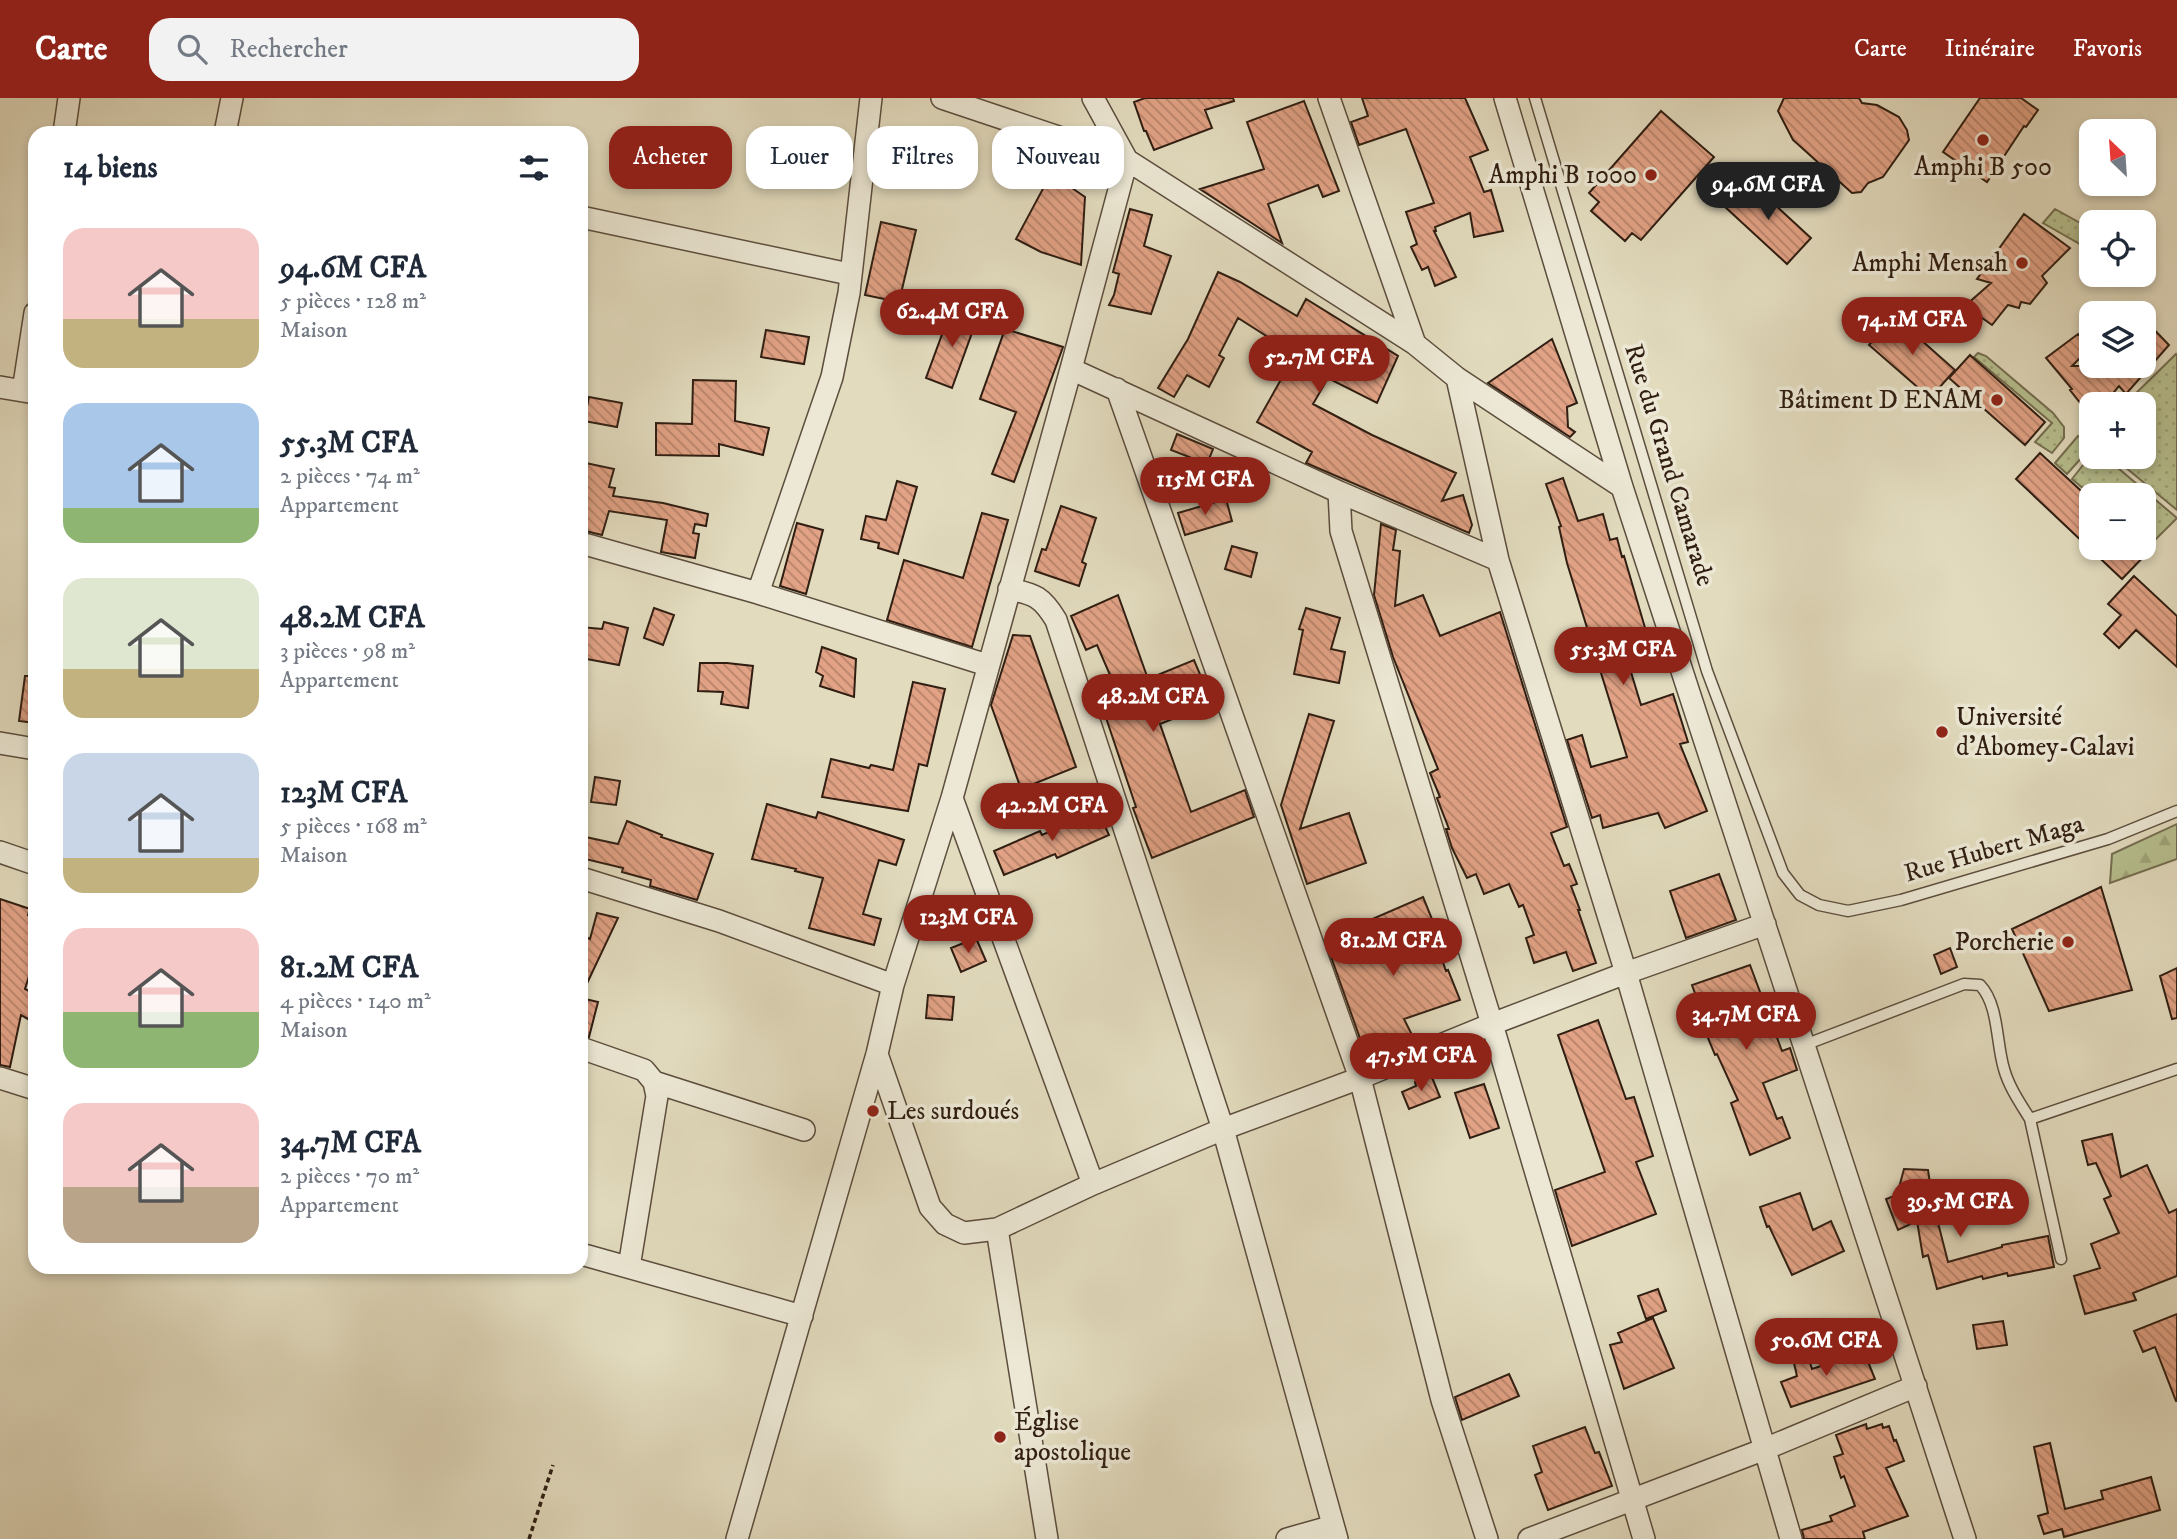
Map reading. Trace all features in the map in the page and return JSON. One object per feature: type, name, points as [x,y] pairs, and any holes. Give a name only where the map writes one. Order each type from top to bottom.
[{"type":"street","points":[[65,126],[69,98]]},
{"type":"street","points":[[226,126],[232,98]]},
{"type":"street","points":[[758,593],[832,377],[849,293],[849,274],[871,98]]},
{"type":"street","points":[[942,98],[1126,160],[1415,344],[1457,378],[1622,487]]},
{"type":"street","points":[[737,1539],[877,1054],[892,985],[952,798],[1126,160],[1093,98]]},
{"type":"street","points":[[1329,98],[1415,344]]},
{"type":"street","points":[[1504,98],[1622,487],[1965,1539]]},
{"type":"street","points":[[588,218],[849,274]]},
{"type":"street","points":[[1071,369],[1339,492],[1499,560]]},
{"type":"street","points":[[1457,378],[1499,560],[1626,974],[1791,1539]]},
{"type":"street","points":[[0,387],[28,392]]},
{"type":"street","points":[[1117,389],[1360,1078],[1442,1400],[1487,1539]]},
{"type":"street","points":[[1339,492],[1340,531],[1492,1024],[1644,1539]]},
{"type":"street","points":[[588,544],[758,593],[987,665]]},
{"type":"street","points":[[1009,589],[1031,594],[1045,603],[1056,620],[1223,1129],[1335,1533],[1287,1539]]},
{"type":"street","points":[[0,743],[28,749]]},
{"type":"street","points":[[952,798],[1093,1184]]},
{"type":"street","points":[[0,852],[28,862]]},
{"type":"street","points":[[588,880],[719,921],[892,985]]},
{"type":"street","points":[[877,1054],[930,1206],[945,1224],[964,1233],[997,1229],[1093,1184],[1223,1129],[1360,1078],[1492,1024],[1766,924]]},
{"type":"street","points":[[588,1050],[644,1070],[654,1082],[657,1096],[629,1267]]},
{"type":"street","points":[[0,1078],[28,1087]]},
{"type":"street","points":[[654,1082],[804,1130]]},
{"type":"street","points":[[997,1229],[1047,1539]]},
{"type":"street","points":[[588,1256],[802,1316]]},
{"type":"street","points":[[1529,1539],[1765,1449],[1916,1386]]},
{"type":"lane","name":"Rue du Grand Camarade","points":[[1535,98],[1707,671],[1783,873],[1800,895],[1819,905]]},
{"type":"lane","name":"Rue Hubert Maga","points":[[1819,905],[1848,911],[1901,900],[2108,839],[2177,811]]},
{"type":"lane","points":[[1807,1044],[1964,984],[1980,985],[1989,994],[2004,1070],[2029,1119],[2062,1259]]},
{"type":"lane","points":[[2029,1119],[2177,1069]]},
{"type":"path","points":[[529,1539],[552,1465]]},
{"type":"green space","points":[[2055,209],[2079,222],[2079,244],[2043,223]]},
{"type":"green space","points":[[1978,353],[1986,356],[2053,413],[2064,427],[2064,438],[2052,453],[2035,442],[2052,423],[1974,357]]},
{"type":"green space","points":[[2177,355],[2177,510],[2156,493],[2156,483],[2144,483],[2127,469],[2156,469],[2156,392],[2137,392],[2152,378],[2156,378],[2156,374]]},
{"type":"green space","points":[[2079,437],[2079,460],[2067,474],[2055,463]]},
{"type":"green space","points":[[2080,469],[2119,469],[2136,483],[2079,485],[2072,479]]},
{"type":"green space","points":[[2156,500],[2177,518],[2156,539]]},
{"type":"green space","points":[[2177,824],[2177,859],[2110,883],[2112,854]]},
{"type":"building","points":[[1145,98],[1233,98],[1234,101],[1205,110],[1212,128],[1154,150],[1134,102]]},
{"type":"building","points":[[1362,98],[1465,98],[1488,150],[1470,157],[1484,192],[1491,190],[1503,231],[1474,237],[1470,213],[1435,227],[1434,231],[1456,277],[1435,286],[1428,267],[1422,270],[1411,247],[1417,244],[1406,212],[1434,203],[1406,129],[1359,145],[1351,122],[1368,116]]},
{"type":"building","points":[[1784,98],[1859,98],[1862,103],[1877,105],[1899,117],[1907,130],[1909,140],[1883,177],[1868,183],[1861,192],[1852,193],[1793,140],[1778,111]]},
{"type":"building","name":"Amphi B 500","points":[[1980,98],[2021,98],[2038,110],[2026,127],[2024,126],[1987,182],[1943,152]]},
{"type":"building","points":[[1304,101],[1339,191],[1323,197],[1318,185],[1268,204],[1282,243],[1200,189],[1264,169],[1247,122]]},
{"type":"building","name":"Amphi B 1000","points":[[1661,111],[1714,157],[1641,240],[1632,233],[1625,241],[1591,211],[1599,202],[1589,193]]},
{"type":"building","points":[[1749,181],[1811,238],[1787,264],[1725,207]]},
{"type":"building","points":[[1043,189],[1073,189],[1085,197],[1081,265],[1041,252],[1016,239]]},
{"type":"building","points":[[1130,209],[1152,215],[1144,246],[1171,256],[1151,314],[1109,305],[1119,274],[1113,272]]},
{"type":"building","name":"Amphi Mensah","points":[[2024,214],[2070,248],[2042,276],[2047,283],[2030,304],[2021,302],[2019,308],[2008,305],[1992,325],[1965,306],[1991,283],[1977,279]]},
{"type":"building","points":[[881,222],[916,230],[899,302],[865,295]]},
{"type":"building","points":[[1218,272],[1297,316],[1306,299],[1398,356],[1377,403],[1328,378],[1313,404],[1372,435],[1456,473],[1442,501],[1463,495],[1472,525],[1469,533],[1306,463],[1312,452],[1257,422],[1292,360],[1279,353],[1282,346],[1238,318],[1219,355],[1224,358],[1209,387],[1187,375],[1174,397],[1158,388],[1188,339]]},
{"type":"building","points":[[951,310],[977,319],[952,388],[926,378]]},
{"type":"building","points":[[1894,316],[1955,370],[1930,398],[1869,345]]},
{"type":"building","points":[[1005,329],[1063,347],[1014,482],[992,474],[1016,412],[980,399]]},
{"type":"building","points":[[766,330],[809,337],[804,364],[761,357]]},
{"type":"building","points":[[2156,331],[2169,345],[2156,360]]},
{"type":"building","points":[[2078,334],[2079,359],[2072,366],[2079,366],[2079,378],[2140,378],[2128,392],[2119,386],[2114,392],[2079,392],[2079,401],[2046,358]]},
{"type":"building","points":[[1552,339],[1577,403],[1567,407],[1568,427],[1575,432],[1570,437],[1488,383]]},
{"type":"building","name":"Bâtiment D ENAM","points":[[1970,355],[2045,422],[2025,445],[1949,378]]},
{"type":"building","points":[[693,380],[736,381],[735,421],[769,428],[763,455],[719,444],[719,456],[656,455],[656,423],[692,424]]},
{"type":"building","points":[[589,397],[622,403],[617,427],[588,422]]},
{"type":"building","points":[[1177,434],[1213,449],[1207,464],[1171,450]]},
{"type":"building","points":[[2040,453],[2079,489],[2079,538],[2016,479]]},
{"type":"building","points":[[588,463],[614,469],[609,487],[615,488],[613,496],[663,503],[708,514],[706,526],[695,524],[693,533],[699,534],[695,558],[661,552],[667,520],[609,511],[602,535],[588,532]]},
{"type":"building","points":[[1563,478],[1578,521],[1603,514],[1610,540],[1617,538],[1622,557],[1624,556],[1648,638],[1623,646],[1641,705],[1673,694],[1688,742],[1680,744],[1707,811],[1665,828],[1658,813],[1603,828],[1600,815],[1592,818],[1567,740],[1582,735],[1591,767],[1627,757],[1567,563],[1559,527],[1561,526],[1546,484]]},
{"type":"building","points":[[897,481],[917,487],[898,554],[878,548],[879,543],[861,539],[866,516],[886,520]]},
{"type":"building","points":[[1226,499],[1232,521],[1185,535],[1178,513]]},
{"type":"building","points":[[1061,506],[1096,518],[1082,562],[1086,564],[1079,586],[1035,571],[1042,549],[1046,550]]},
{"type":"building","points":[[982,513],[1008,520],[972,647],[887,620],[904,560],[963,578]]},
{"type":"building","points":[[797,523],[823,530],[806,594],[780,586]]},
{"type":"building","points":[[1381,524],[1396,530],[1393,550],[1400,551],[1395,606],[1423,595],[1440,636],[1500,612],[1567,827],[1551,833],[1564,866],[1569,864],[1577,884],[1571,886],[1596,963],[1573,971],[1566,952],[1534,963],[1526,938],[1534,935],[1523,905],[1519,907],[1509,884],[1484,894],[1476,874],[1467,878],[1452,848],[1446,829],[1449,829],[1437,798],[1440,797],[1430,773],[1438,769],[1393,657],[1374,595]]},
{"type":"building","points":[[1232,546],[1257,553],[1251,577],[1225,569]]},
{"type":"building","points":[[2102,560],[2140,560],[2122,579]]},
{"type":"building","points":[[2134,576],[2177,616],[2177,667],[2136,630],[2119,648],[2104,634],[2121,615],[2108,604]]},
{"type":"building","points":[[1118,595],[1148,679],[1194,660],[1212,703],[1160,724],[1191,812],[1245,790],[1254,817],[1152,858],[1133,808],[1136,807],[1099,697],[1117,691],[1097,645],[1086,650],[1071,616]]},
{"type":"building","points":[[654,608],[674,615],[663,645],[644,638]]},
{"type":"building","points":[[1306,608],[1340,618],[1331,649],[1345,652],[1339,683],[1294,674],[1303,630],[1299,629]]},
{"type":"building","points":[[604,622],[628,628],[619,665],[588,659],[588,628],[602,629]]},
{"type":"building","points":[[1013,635],[1030,636],[1076,767],[1021,789],[991,705]]},
{"type":"building","points":[[822,647],[856,659],[854,697],[820,686],[823,676],[816,672]]},
{"type":"building","points":[[700,663],[753,666],[748,708],[721,704],[723,692],[698,691]]},
{"type":"building","points":[[25,676],[28,676],[28,722],[19,721]]},
{"type":"building","points":[[913,682],[945,689],[927,766],[919,764],[908,811],[822,797],[831,759],[869,768],[871,765],[893,770]]},
{"type":"building","points":[[1309,714],[1334,721],[1300,829],[1349,813],[1366,863],[1307,884],[1281,805]]},
{"type":"building","points":[[595,777],[620,781],[616,805],[591,802]]},
{"type":"building","points":[[767,804],[816,818],[818,812],[904,840],[896,865],[879,860],[863,914],[881,919],[874,945],[809,928],[823,878],[752,859]]},
{"type":"building","points":[[1098,811],[1109,835],[1057,858],[1055,854],[1004,875],[994,851],[1040,831],[1042,835]]},
{"type":"building","points":[[627,821],[662,835],[661,837],[713,854],[697,900],[650,886],[651,880],[622,872],[623,868],[588,860],[588,838],[618,844]]},
{"type":"building","points":[[1719,874],[1736,920],[1686,938],[1670,891]]},
{"type":"building","name":"Porcherie","points":[[2101,887],[2132,990],[2049,1011],[2012,929]]},
{"type":"building","points":[[1423,897],[1434,924],[1430,925],[1446,971],[1448,970],[1460,1000],[1404,1019],[1415,1041],[1368,1061],[1329,951],[1376,935],[1370,920]]},
{"type":"building","points":[[0,899],[28,908],[28,979],[25,989],[28,990],[28,1019],[21,1015],[10,1067],[0,1065]]},
{"type":"building","points":[[597,913],[618,918],[588,981],[588,938],[590,939]]},
{"type":"building","points":[[976,938],[986,961],[961,972],[951,948]]},
{"type":"building","points":[[1950,948],[1957,967],[1941,974],[1934,955]]},
{"type":"building","points":[[1750,965],[1782,1051],[1790,1048],[1797,1070],[1763,1083],[1777,1119],[1782,1117],[1790,1138],[1750,1155],[1731,1103],[1738,1100],[1705,1031],[1708,1029],[1692,985]]},
{"type":"building","points":[[2177,968],[2177,1018],[2172,1019],[2160,976]]},
{"type":"building","points":[[928,995],[954,997],[952,1020],[926,1018]]},
{"type":"building","points":[[588,1000],[598,1002],[588,1037]]},
{"type":"building","points":[[1598,1020],[1626,1099],[1634,1097],[1653,1156],[1636,1162],[1656,1214],[1572,1246],[1555,1190],[1605,1172],[1558,1035]]},
{"type":"building","points":[[1431,1075],[1440,1097],[1409,1109],[1402,1092]]},
{"type":"building","points":[[1484,1084],[1499,1128],[1470,1138],[1455,1093]]},
{"type":"building","points":[[2112,1134],[2121,1177],[2147,1165],[2169,1213],[2177,1209],[2177,1276],[2133,1293],[2136,1300],[2085,1314],[2074,1276],[2100,1268],[2091,1244],[2119,1233],[2104,1199],[2111,1196],[2096,1163],[2088,1165],[2082,1141]]},
{"type":"building","points":[[1904,1169],[1928,1170],[1933,1203],[1948,1262],[2002,1245],[2048,1236],[2054,1267],[2008,1276],[2007,1273],[1983,1279],[1982,1276],[1937,1289],[1928,1255],[1923,1257],[1917,1221],[1898,1230],[1886,1199],[1897,1195]]},
{"type":"building","points":[[1800,1193],[1813,1230],[1831,1221],[1844,1251],[1792,1275],[1769,1226],[1767,1227],[1760,1207]]},
{"type":"building","points":[[1658,1289],[1666,1311],[1646,1319],[1638,1296]]},
{"type":"building","points":[[2177,1314],[2176,1401],[2155,1347],[2143,1352],[2134,1331]]},
{"type":"building","points":[[1653,1318],[1674,1368],[1624,1389],[1610,1345],[1622,1342],[1618,1333]]},
{"type":"building","points":[[2003,1321],[2007,1345],[1977,1349],[1973,1325]]},
{"type":"building","points":[[1864,1352],[1875,1379],[1791,1407],[1781,1382],[1797,1376],[1793,1359],[1808,1356],[1812,1369]]},
{"type":"building","points":[[1509,1374],[1519,1396],[1462,1420],[1455,1397]]},
{"type":"building","points":[[1866,1424],[1867,1429],[1882,1424],[1883,1428],[1889,1426],[1894,1441],[1896,1440],[1904,1461],[1886,1468],[1908,1516],[1863,1532],[1865,1539],[1804,1539],[1802,1530],[1832,1521],[1830,1516],[1855,1506],[1834,1457],[1843,1454],[1836,1435]]},
{"type":"building","points":[[1585,1427],[1595,1453],[1599,1452],[1612,1486],[1548,1510],[1535,1475],[1542,1472],[1533,1446]]},
{"type":"building","points":[[2050,1443],[2065,1509],[2103,1499],[2101,1491],[2151,1477],[2160,1510],[2064,1537],[2062,1529],[2044,1534],[2038,1516],[2048,1513],[2034,1447]]},
{"type":"place","name":"Amphi B 500","points":[[1983,140]]},
{"type":"place","name":"Amphi B 1000","points":[[1651,175]]},
{"type":"place","name":"Amphi Mensah","points":[[2022,263]]},
{"type":"place","name":"Bâtiment D ENAM","points":[[1997,400]]},
{"type":"place","name":"Université d'Abomey-Calavi","points":[[1942,732]]},
{"type":"place","name":"Porcherie","points":[[2068,942]]},
{"type":"place","name":"Les surdoués","points":[[873,1111]]},
{"type":"place","name":"Église apostolique","points":[[1000,1437]]}]
